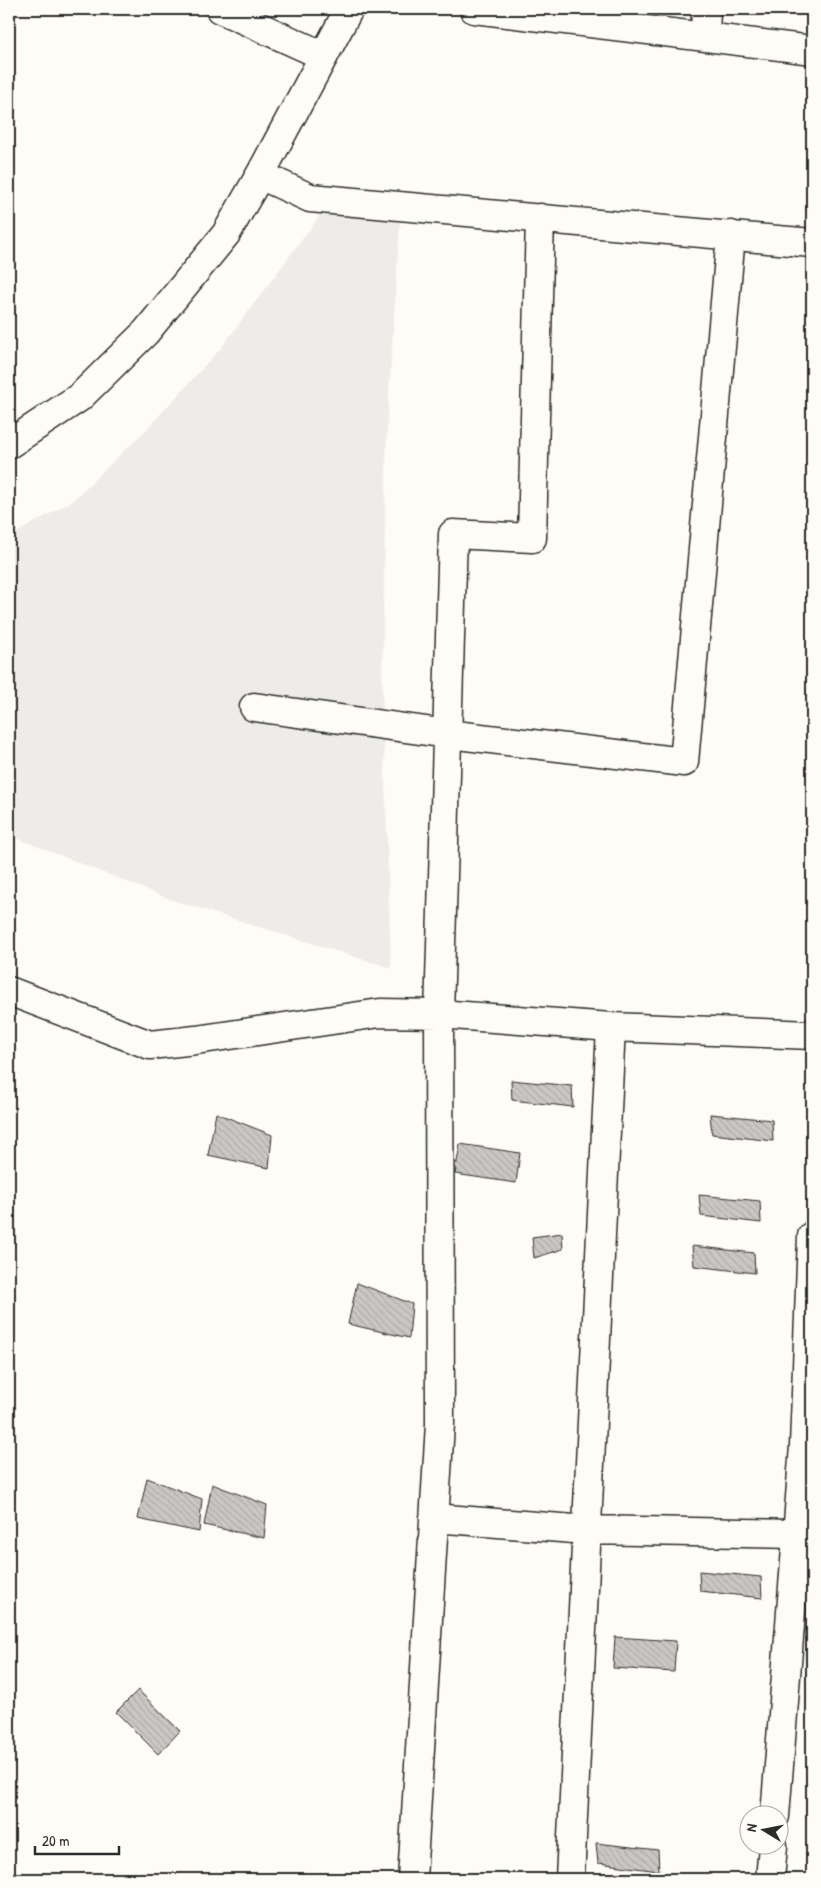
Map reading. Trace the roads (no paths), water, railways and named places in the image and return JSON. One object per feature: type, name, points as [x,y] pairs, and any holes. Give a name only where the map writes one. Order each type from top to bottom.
[{"type":"street","points":[[220,9],[324,56]]},
{"type":"street","points":[[9,444],[80,397],[146,332],[226,234],[260,175],[348,9]]},
{"type":"street","points":[[474,9],[527,12],[812,50]]},
{"type":"street","points":[[704,37],[706,9]]},
{"type":"street","points":[[260,175],[310,198],[812,243]]},
{"type":"street","points":[[412,1879],[440,1424],[439,1014],[453,534],[532,538],[540,218]]},
{"type":"street","points":[[254,707],[448,734],[684,762],[731,235]]},
{"type":"street","points":[[9,991],[150,1045],[380,1013],[439,1014],[611,1027],[812,1035]]},
{"type":"street","points":[[570,1879],[611,1027]]},
{"type":"street","points":[[776,1806],[797,1534],[808,1446],[812,1236]]},
{"type":"street","points":[[434,1518],[587,1530],[797,1534]]},
{"type":"street","points":[[770,1879],[772,1856]]}]
